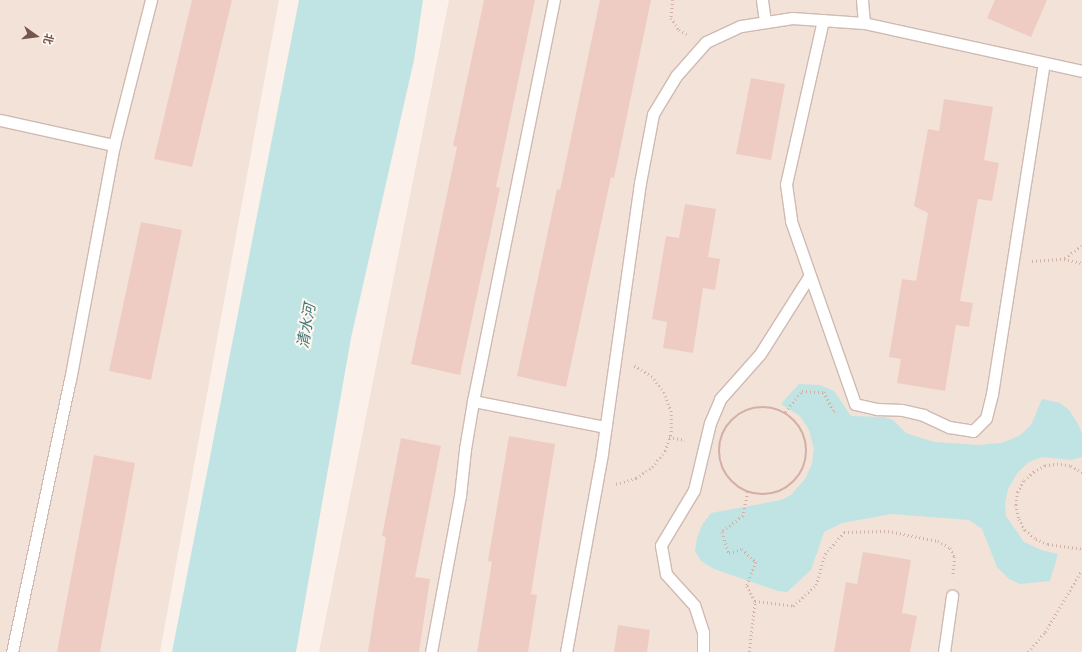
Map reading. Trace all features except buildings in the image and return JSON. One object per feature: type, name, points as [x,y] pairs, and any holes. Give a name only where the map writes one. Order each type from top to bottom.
[{"type":"lane","points":[[12,652],[70,380],[114,145],[151,0]]},
{"type":"lane","points":[[431,652],[460,496],[465,449],[473,401],[554,0]]},
{"type":"lane","points":[[762,0],[765,22]]},
{"type":"lane","points":[[862,0],[864,23]]},
{"type":"lane","points":[[566,652],[605,427],[640,184],[653,114],[676,76],[706,42],[741,26],[792,18],[864,23],[1080,71],[1082,60]]},
{"type":"lane","points":[[823,20],[786,184],[791,222],[855,404],[877,409],[902,410],[923,415],[949,427],[973,431],[986,418],[992,394],[1044,63]]},
{"type":"lane","points":[[0,120],[114,145]]},
{"type":"lane","points":[[703,652],[703,632],[694,605],[666,574],[661,545],[694,490],[710,423],[720,399],[760,354],[810,275]]},
{"type":"lane","points":[[473,401],[605,427]]},
{"type":"lane","points":[[944,652],[952,596]]},
{"type":"path","points":[[673,0],[671,18],[679,30],[706,42]]},
{"type":"path","points":[[1064,259],[1082,246]]},
{"type":"path","points":[[1013,260],[1064,259],[1082,264]]},
{"type":"path","points":[[596,482],[617,484],[636,478],[652,467],[665,451],[671,432],[671,412],[664,393],[652,377],[635,366],[615,361]]},
{"type":"path","points":[[785,412],[802,391],[824,392],[834,412],[855,404]]},
{"type":"path","points":[[756,407],[771,407],[785,412],[796,421],[804,433],[807,447],[806,462],[800,475],[790,486],[777,492],[763,495],[748,492],[736,485],[726,474],[720,461],[719,446],[723,432],[731,420],[743,412],[756,407]]},
{"type":"path","points":[[1082,473],[1070,466],[1058,464],[1045,466],[1024,480],[1018,492],[1016,505],[1019,519],[1025,530],[1036,539],[1048,544],[1082,549]]},
{"type":"path","points":[[748,492],[743,516],[722,532],[729,554],[742,549],[756,562],[747,586],[755,601],[749,652]]},
{"type":"path","points":[[755,601],[793,606],[816,585],[825,554],[844,532],[871,530],[888,531],[938,541],[950,548],[955,557],[952,596]]},
{"type":"path","points":[[1028,652],[1046,632],[1082,570]]},
{"type":"shaded area","points":[[0,0],[279,0],[160,652],[0,652]]},
{"type":"shaded area","points":[[449,0],[1082,0],[1082,652],[319,652]]},
{"type":"water","name":"清水河","points":[[299,0],[423,0],[414,60],[351,338],[296,652],[172,652]]},
{"type":"water","points":[[799,384],[820,385],[834,391],[851,416],[884,417],[893,420],[906,433],[934,442],[978,445],[1001,443],[1019,436],[1031,425],[1042,399],[1060,403],[1069,410],[1078,424],[1082,434],[1082,457],[1071,460],[1042,457],[1029,462],[1018,472],[1008,489],[1005,504],[1006,516],[1024,542],[1041,550],[1058,554],[1050,581],[1020,584],[1009,579],[997,567],[982,529],[969,520],[892,514],[842,523],[824,532],[811,570],[787,592],[778,591],[714,569],[701,561],[695,551],[697,538],[702,525],[711,513],[781,500],[791,495],[805,479],[812,464],[814,449],[809,430],[800,416],[781,404]]}]
